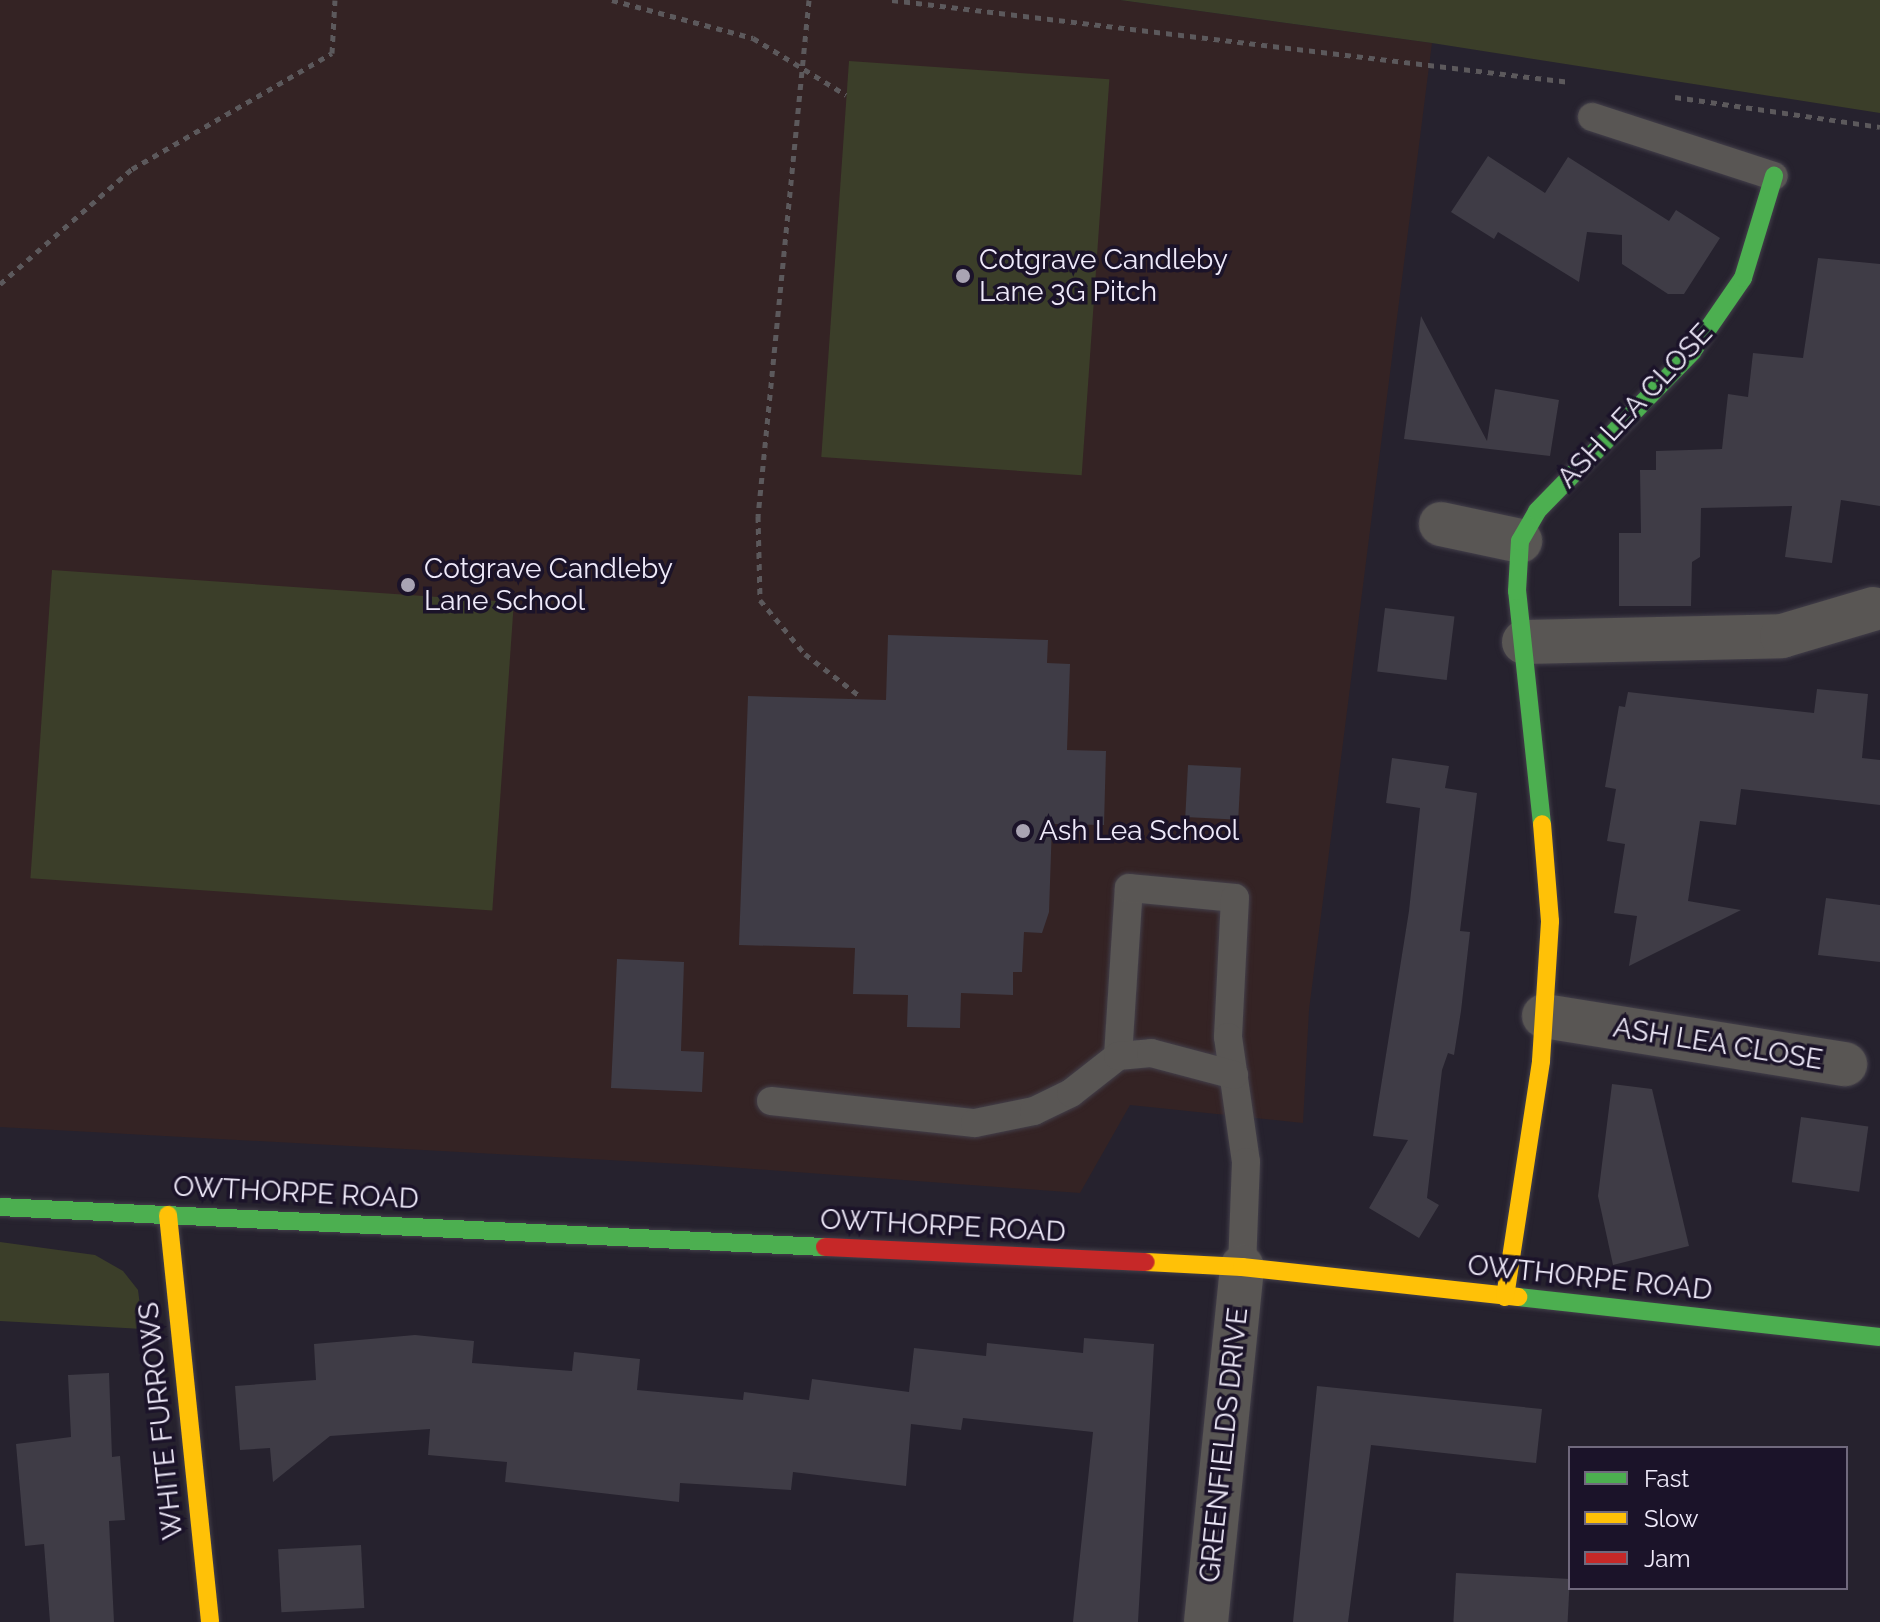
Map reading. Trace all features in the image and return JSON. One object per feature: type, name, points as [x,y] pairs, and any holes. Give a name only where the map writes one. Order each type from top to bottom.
[{"type":"street","name":"ASH LEA CLOSE","points":[[1505,1297],[1544,1016],[1550,921],[1517,591],[1520,541],[1537,511],[1692,352],[1743,278],[1774,176]]},
{"type":"street","points":[[1441,524],[1520,541]]},
{"type":"street","points":[[1524,642],[1782,636],[1873,609]]},
{"type":"street","name":"ASH LEA CLOSE","points":[[1544,1016],[1845,1064]]},
{"type":"street","name":"OWTHORPE ROAD","points":[[0,1207],[1242,1267],[1880,1337]]},
{"type":"street","name":"WHITE FURROWS","points":[[168,1215],[210,1622]]},
{"type":"street","name":"GREENFIELDS DRIVE","points":[[1206,1622],[1242,1267]]},
{"type":"lane","points":[[1592,117],[1774,176]]},
{"type":"lane","points":[[1118,1056],[1129,888],[1235,898],[1228,1037],[1246,1162],[1242,1267]]},
{"type":"lane","points":[[771,1101],[975,1123],[1034,1111],[1071,1093],[1118,1056],[1151,1053],[1234,1075]]},
{"type":"path","points":[[0,284],[132,169],[332,53],[335,0]]},
{"type":"path","points":[[612,0],[753,38],[803,64],[846,95]]},
{"type":"path","points":[[809,0],[758,516],[760,600],[805,654],[861,697]]},
{"type":"path","points":[[892,0],[1411,59],[1583,84]]},
{"type":"path","points":[[1661,95],[1880,127]]},
{"type":"shaded area","name":"Cotgrave Candleby Lane School","points":[[0,0],[1120,0],[1432,43],[1309,1010],[1303,1123],[1130,1105],[1080,1193],[700,1165],[0,1127]]},
{"type":"green space","points":[[1120,0],[1880,0],[1880,113],[1432,43]]},
{"type":"green space","name":"Cotgrave Candleby Lane 3G Pitch","points":[[849,61],[1109,79],[1082,475],[821,457]]},
{"type":"green space","points":[[52,570],[514,602],[492,911],[30,878]]},
{"type":"green space","points":[[0,1242],[95,1255],[123,1271],[138,1290],[143,1329],[0,1321]]},
{"type":"building","points":[[1488,156],[1545,193],[1568,157],[1669,221],[1676,210],[1720,238],[1684,294],[1668,294],[1622,264],[1622,235],[1587,232],[1579,282],[1498,232],[1494,239],[1451,212]]},
{"type":"building","points":[[1818,258],[1880,264],[1880,506],[1841,500],[1832,563],[1785,557],[1792,506],[1701,508],[1700,557],[1692,562],[1691,606],[1619,606],[1619,533],[1641,533],[1640,470],[1656,470],[1656,451],[1722,449],[1728,394],[1748,397],[1753,353],[1803,358]]},
{"type":"building","points":[[1421,316],[1487,441],[1495,389],[1559,400],[1550,456],[1404,439]]},
{"type":"building","points":[[1385,608],[1454,617],[1447,680],[1377,672]]},
{"type":"building","points":[[888,635],[1048,640],[1047,663],[1070,664],[1067,750],[1106,751],[1104,825],[1052,824],[1049,912],[1042,933],[1024,932],[1022,972],[1013,972],[1013,995],[961,993],[960,1028],[907,1027],[908,995],[853,994],[855,948],[739,945],[748,696],[886,700]]},
{"type":"building","points":[[1817,689],[1868,694],[1862,758],[1880,760],[1880,805],[1741,789],[1736,825],[1700,821],[1688,901],[1741,910],[1629,966],[1637,916],[1614,913],[1625,844],[1607,841],[1616,789],[1605,787],[1619,706],[1625,707],[1628,692],[1814,713]]},
{"type":"building","points":[[1392,758],[1449,766],[1445,788],[1477,793],[1460,931],[1470,932],[1461,1011],[1454,1055],[1448,1053],[1442,1070],[1427,1198],[1439,1205],[1419,1238],[1369,1208],[1408,1140],[1373,1136],[1409,911],[1420,808],[1386,803]]},
{"type":"building","points":[[1188,765],[1241,768],[1238,820],[1185,817]]},
{"type":"building","points":[[1826,898],[1880,905],[1880,962],[1818,955]]},
{"type":"building","points":[[617,959],[684,962],[681,1051],[704,1052],[702,1092],[611,1088]]},
{"type":"building","points":[[1612,1084],[1652,1089],[1689,1246],[1613,1265],[1598,1196]]},
{"type":"building","points":[[1801,1117],[1868,1126],[1859,1192],[1792,1182]]},
{"type":"building","points":[[415,1335],[474,1341],[472,1363],[572,1371],[574,1352],[640,1359],[637,1390],[743,1400],[744,1392],[809,1400],[812,1379],[909,1392],[914,1348],[986,1356],[987,1343],[1083,1353],[1084,1338],[1154,1344],[1138,1622],[1073,1622],[1093,1432],[963,1418],[961,1430],[911,1424],[906,1486],[793,1472],[791,1490],[680,1483],[679,1502],[505,1482],[507,1462],[428,1455],[430,1429],[330,1436],[273,1482],[270,1448],[240,1450],[235,1386],[316,1380],[314,1344]]},
{"type":"building","points":[[109,1373],[112,1457],[120,1456],[125,1520],[109,1521],[114,1622],[50,1622],[44,1544],[25,1546],[16,1444],[71,1437],[68,1375]]},
{"type":"building","points":[[1317,1386],[1542,1409],[1536,1463],[1371,1445],[1348,1622],[1293,1622]]},
{"type":"building","points":[[361,1545],[364,1608],[281,1612],[278,1549]]},
{"type":"building","points":[[1456,1573],[1568,1579],[1568,1622],[1453,1622]]},
{"type":"traffic: fast","points":[[1542,824],[1517,591],[1520,541],[1537,511],[1692,352],[1743,278],[1774,176]]},
{"type":"traffic: fast","points":[[0,1207],[825,1247]]},
{"type":"traffic: fast","points":[[1518,1297],[1880,1337]]},
{"type":"traffic: slow","points":[[1505,1297],[1541,1061],[1550,921],[1542,824]]},
{"type":"traffic: slow","points":[[168,1215],[210,1622]]},
{"type":"traffic: slow","points":[[1146,1262],[1242,1267],[1518,1297]]},
{"type":"traffic: jam","points":[[825,1247],[1146,1262]]},
{"type":"place","name":"Cotgrave Candleby Lane 3G Pitch","points":[[963,276]]},
{"type":"place","name":"Cotgrave Candleby Lane School","points":[[408,585]]},
{"type":"place","name":"Ash Lea School","points":[[1023,831]]}]
